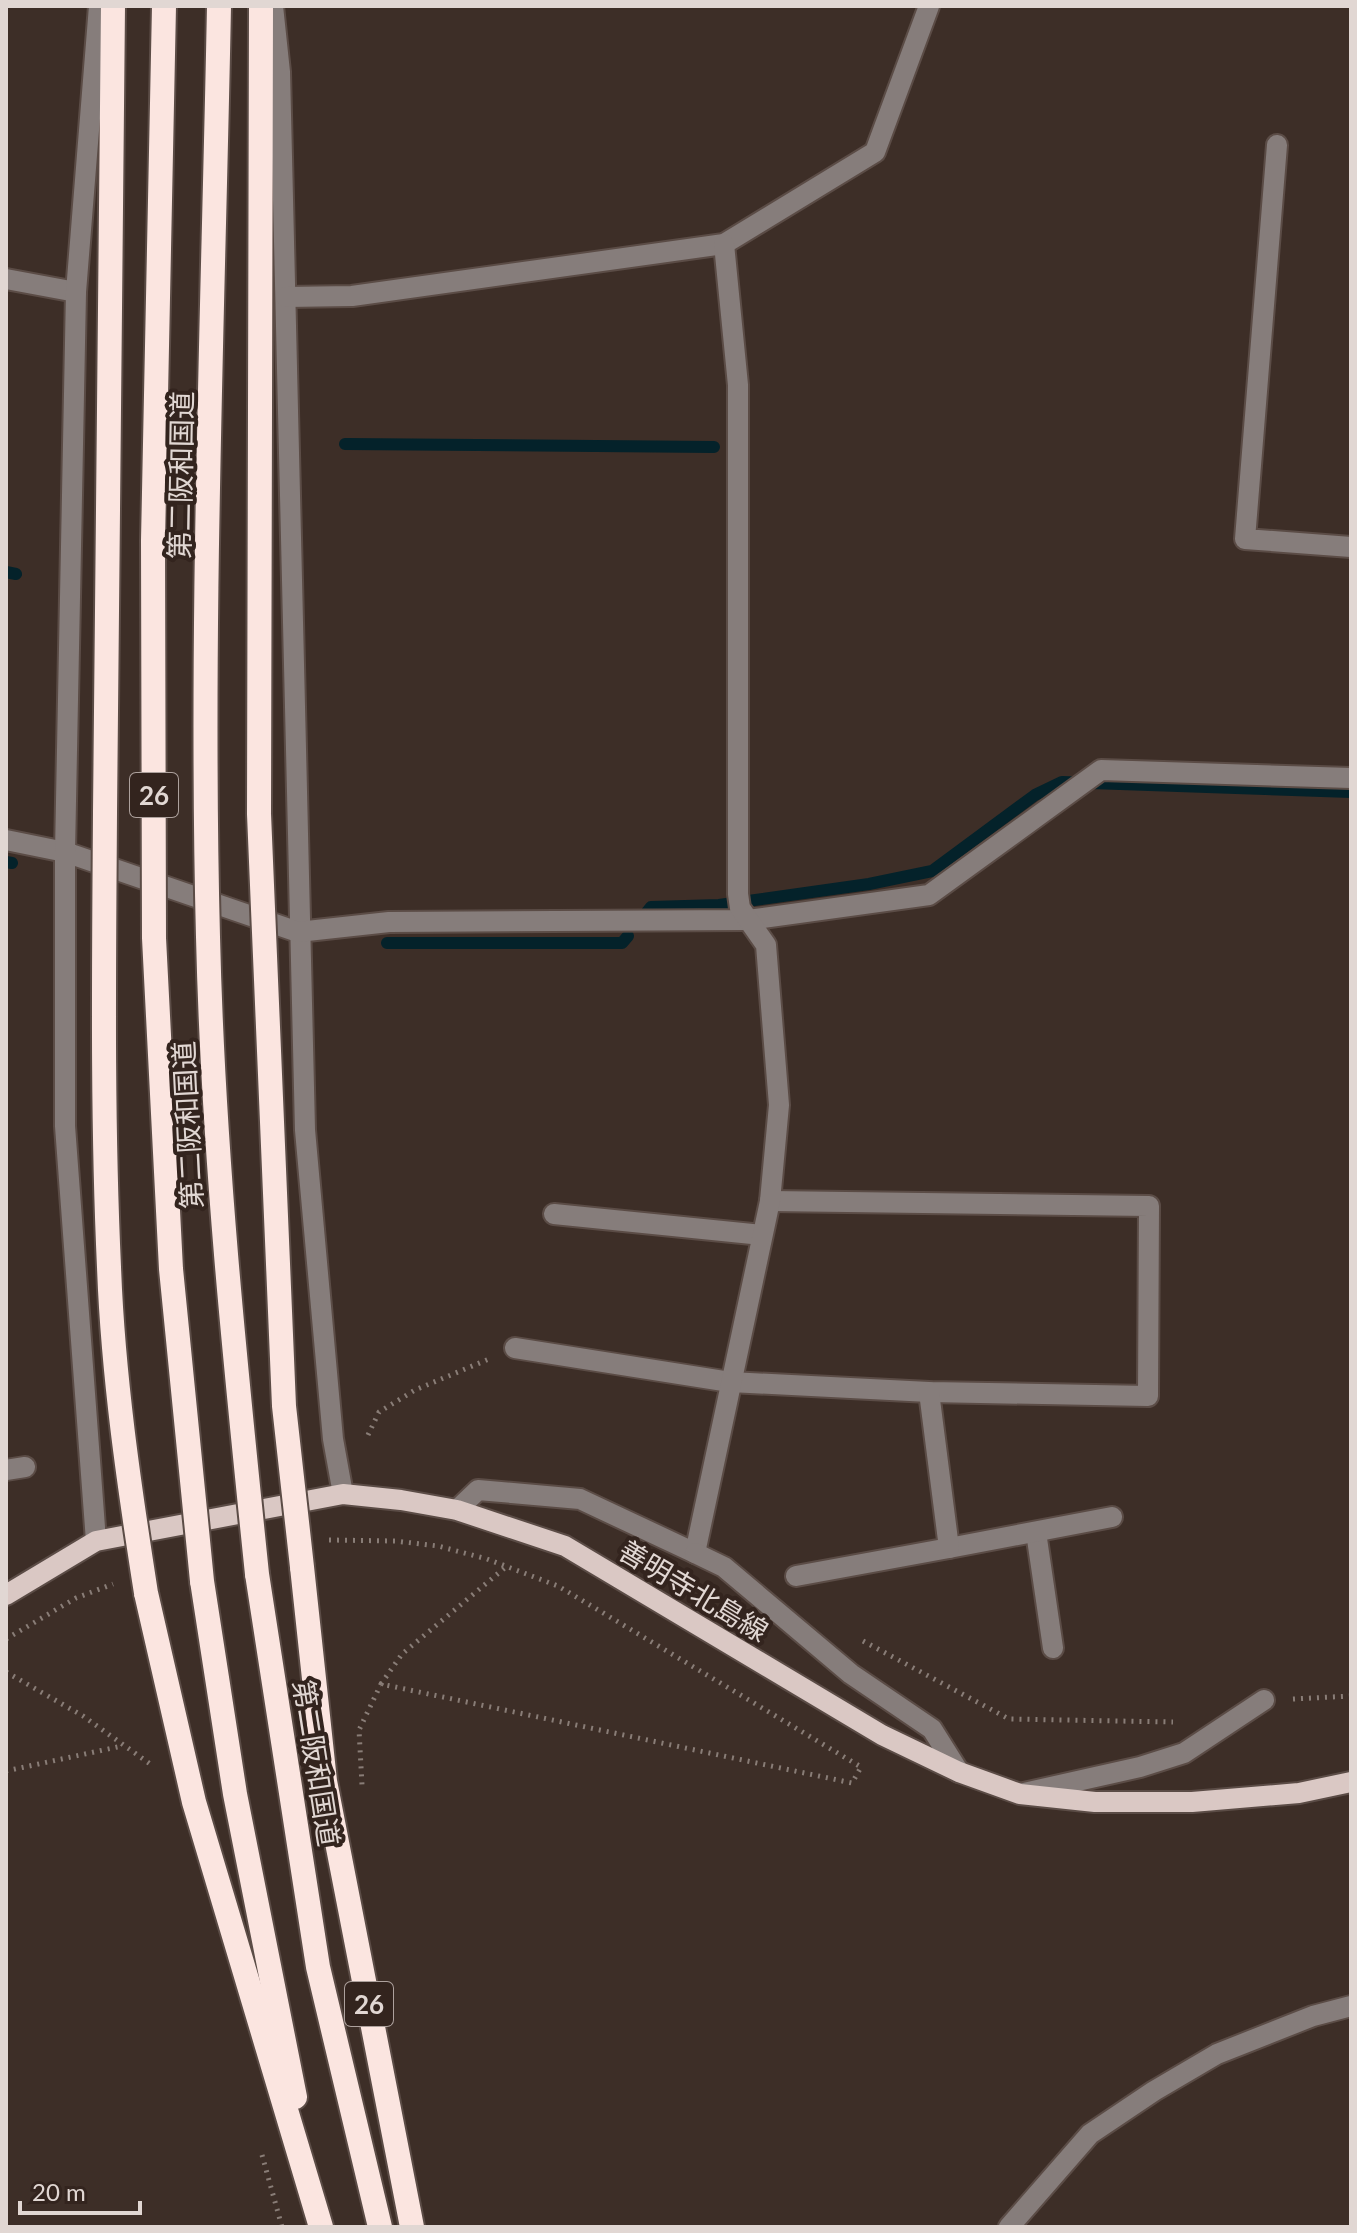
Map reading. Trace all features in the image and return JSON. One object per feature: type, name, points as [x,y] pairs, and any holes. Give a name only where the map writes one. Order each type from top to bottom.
[{"type":"highway","name":"26","points":[[113,6],[103,1113],[109,1271],[130,1491],[146,1593],[194,1802],[320,2224]]},
{"type":"highway","name":"第二阪和国道","points":[[164,6],[153,541],[154,938],[170,1253],[202,1581],[235,1794],[320,2224]]},
{"type":"highway","name":"第二阪和国道","points":[[219,6],[208,543],[208,937],[224,1263],[257,1574],[318,1967],[380,2227]]},
{"type":"highway","name":"26","points":[[261,6],[259,814],[284,1406],[325,1781],[412,2227]]},
{"type":"main road","name":"善明寺北島線","points":[[6,1595],[96,1541],[343,1494],[457,1510],[565,1546],[882,1735],[959,1772],[1020,1794],[1095,1802],[1192,1802],[1299,1793],[1351,1782]]},
{"type":"street","points":[[96,1541],[65,1126],[65,852],[76,292],[99,6]]},
{"type":"street","points":[[273,6],[280,72],[305,1130],[333,1439],[343,1494]]},
{"type":"street","points":[[286,297],[352,296],[724,244],[875,152],[929,6]]},
{"type":"street","points":[[1277,145],[1245,539],[1351,547]]},
{"type":"street","points":[[695,1553],[770,1201],[779,1105],[766,945],[742,907],[738,385],[724,244]]},
{"type":"street","points":[[6,279],[76,292]]},
{"type":"street","points":[[6,840],[65,852],[298,932],[389,922],[742,907],[929,895],[1101,770],[1351,778]]},
{"type":"street","points":[[515,1348],[730,1382],[929,1392],[1148,1396],[1149,1206],[770,1201]]},
{"type":"street","points":[[554,1214],[762,1235]]},
{"type":"street","points":[[929,1392],[949,1548]]},
{"type":"street","points":[[457,1510],[478,1490],[580,1499],[724,1567],[851,1674],[932,1729],[959,1772]]},
{"type":"street","points":[[796,1576],[1112,1517]]},
{"type":"street","points":[[1036,1532],[1053,1648]]},
{"type":"street","points":[[1020,1794],[1140,1767],[1184,1753],[1264,1700]]},
{"type":"street","points":[[1009,2227],[1090,2134],[1154,2091],[1217,2054],[1313,2016],[1351,2006]]},
{"type":"path","points":[[368,1435],[379,1412],[415,1390],[515,1348]]},
{"type":"path","points":[[381,1684],[852,1783],[861,1767],[558,1586],[507,1566],[438,1546],[395,1541]]},
{"type":"path","points":[[360,1771],[359,1730],[381,1684],[402,1654],[507,1566]]},
{"type":"path","points":[[860,1640],[1009,1719],[1228,1724]]},
{"type":"path","points":[[6,1672],[83,1716],[160,1770]]},
{"type":"path","points":[[1264,1700],[1351,1696]]},
{"type":"path","points":[[6,1771],[123,1746]]},
{"type":"waterway","points":[[345,444],[714,447]]},
{"type":"waterway","points":[[6,572],[16,574]]},
{"type":"waterway","points":[[647,912],[651,907],[719,905],[869,884],[932,871],[1035,795],[1062,782],[1351,792]]},
{"type":"waterway","points":[[6,862],[12,863]]},
{"type":"waterway","points":[[387,943],[622,943],[628,936]]}]
